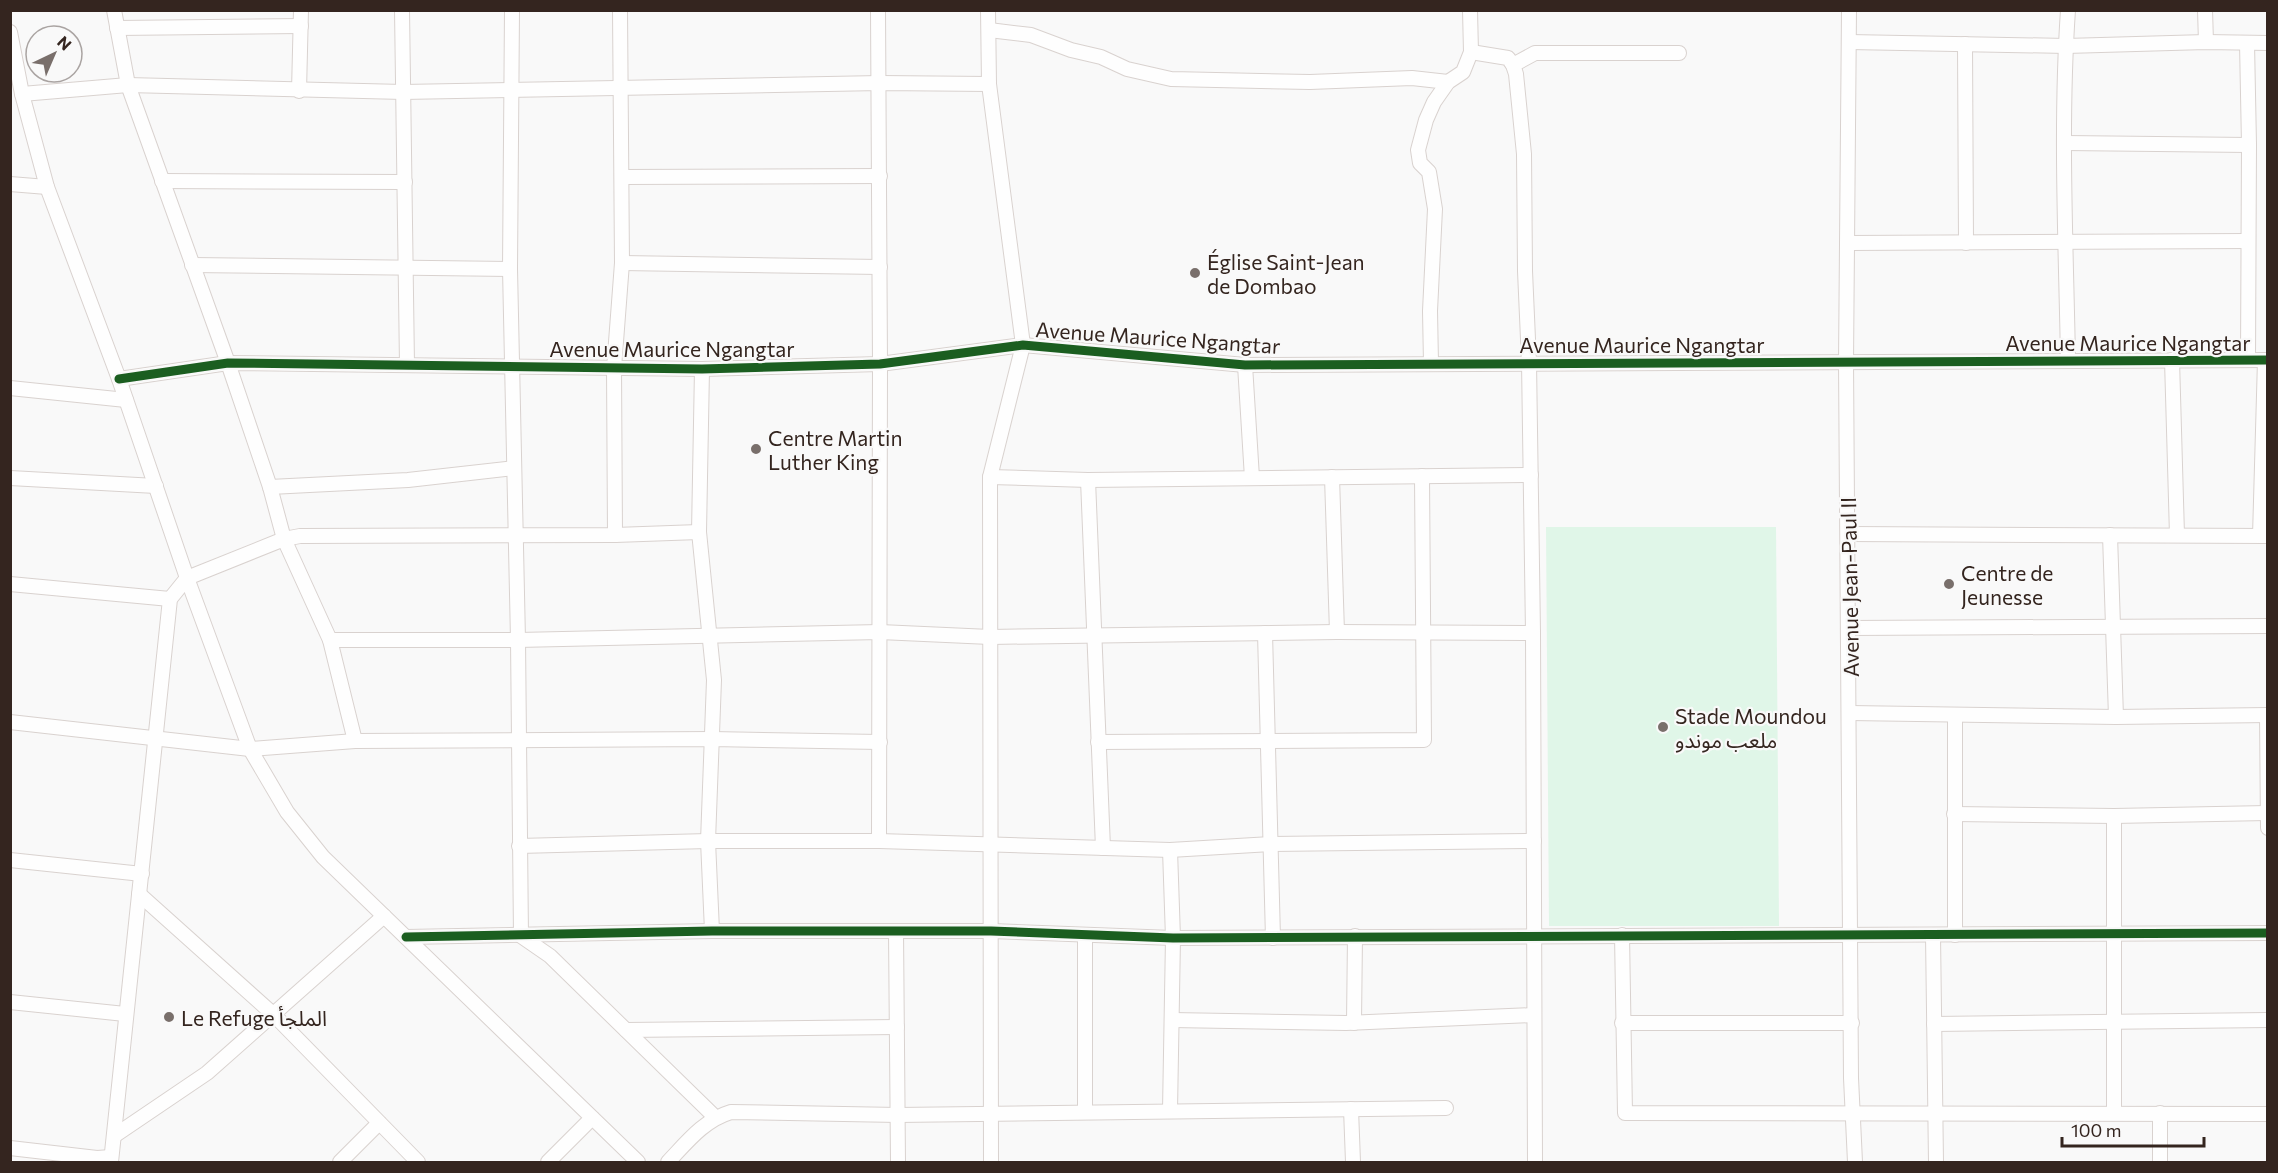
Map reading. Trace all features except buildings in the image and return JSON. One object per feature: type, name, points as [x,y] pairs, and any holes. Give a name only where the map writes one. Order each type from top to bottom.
[{"type":"street","points":[[114,10],[128,86],[228,363],[270,487],[284,539],[330,640],[355,741]]},
{"type":"street","points":[[299,91],[301,10]]},
{"type":"street","points":[[402,10],[407,365]]},
{"type":"street","points":[[512,10],[510,268],[518,640],[520,936]]},
{"type":"street","points":[[615,535],[614,368],[622,263],[620,10]]},
{"type":"street","points":[[878,10],[880,83],[879,841]]},
{"type":"street","points":[[988,10],[989,84],[1023,345],[990,477],[991,1162]]},
{"type":"street","points":[[1431,363],[1430,311],[1435,209],[1429,172],[1420,163],[1418,150],[1426,120],[1434,102],[1448,82],[1463,72],[1471,52],[1470,10]]},
{"type":"street","name":"Avenue Jean-Paul II","points":[[1849,10],[1849,243],[1846,362],[1852,1112],[1855,1162]]},
{"type":"street","points":[[2068,10],[2065,143],[2068,360]]},
{"type":"street","points":[[2205,10],[2206,42]]},
{"type":"street","points":[[117,28],[301,26]]},
{"type":"street","points":[[989,30],[1031,35],[1071,50],[1101,57],[1127,69],[1171,79],[1310,82],[1412,78],[1448,82]]},
{"type":"street","points":[[10,32],[22,94],[47,187],[120,379],[187,578],[250,749],[273,791],[323,858],[638,1162]]},
{"type":"street","points":[[1849,42],[2066,46],[2206,42],[2268,43]]},
{"type":"street","points":[[2247,43],[2248,360]]},
{"type":"street","points":[[1965,44],[1966,243]]},
{"type":"street","points":[[1471,52],[1508,58],[1513,64],[1524,154],[1524,260],[1529,362],[1533,633],[1534,1162]]},
{"type":"street","points":[[1513,64],[1535,53],[1678,53]]},
{"type":"street","points":[[22,94],[128,86],[403,92],[880,83],[989,84]]},
{"type":"street","points":[[2065,143],[2249,145]]},
{"type":"street","points":[[622,177],[880,176]]},
{"type":"street","points":[[162,181],[405,182]]},
{"type":"street","points":[[10,184],[47,187]]},
{"type":"street","points":[[1849,243],[2248,241]]},
{"type":"street","points":[[622,263],[880,267]]},
{"type":"street","points":[[192,265],[510,268]]},
{"type":"street","name":"Avenue Maurice Ngangtar","points":[[120,379],[228,363],[702,369],[880,364],[1023,345],[1245,365],[2266,360]]},
{"type":"street","points":[[2172,360],[2177,535]]},
{"type":"street","points":[[1848,534],[2264,536],[2266,360]]},
{"type":"street","points":[[1245,365],[1252,478]]},
{"type":"street","points":[[702,369],[699,532],[714,680],[708,841],[712,931]]},
{"type":"street","points":[[10,388],[126,400]]},
{"type":"street","points":[[270,487],[408,480],[514,468]]},
{"type":"street","points":[[990,477],[1088,480],[1531,475]]},
{"type":"street","points":[[1098,742],[1424,740],[1422,476]]},
{"type":"street","points":[[1332,477],[1337,632]]},
{"type":"street","points":[[10,478],[156,486]]},
{"type":"street","points":[[1088,480],[1103,848]]},
{"type":"street","points":[[10,1148],[103,1160],[114,1136],[170,599],[187,578],[284,539],[300,536],[615,535],[699,532]]},
{"type":"street","points":[[2110,535],[2116,717]]},
{"type":"street","points":[[10,584],[170,599]]},
{"type":"street","points":[[1849,628],[2268,626]]},
{"type":"street","points":[[330,640],[518,640],[880,632],[990,637],[1337,632],[1533,633]]},
{"type":"street","points":[[1265,633],[1273,938]]},
{"type":"street","points":[[1850,713],[2116,717],[2267,715],[2268,828]]},
{"type":"street","points":[[1954,716],[1954,935]]},
{"type":"street","points":[[10,722],[250,749],[355,741],[712,739],[880,742]]},
{"type":"street","points":[[1954,814],[2114,816],[2267,813]]},
{"type":"street","points":[[2114,816],[2114,1113]]},
{"type":"street","points":[[519,846],[708,841],[879,841],[1170,850],[1271,843],[1534,841]]},
{"type":"street","points":[[1170,850],[1173,939],[1170,1111]]},
{"type":"street","points":[[10,860],[142,874]]},
{"type":"street","points":[[140,894],[274,1015],[418,1162]]},
{"type":"street","points":[[114,1136],[207,1073],[384,916]]},
{"type":"street","points":[[406,937],[712,931],[991,932],[1173,939],[1534,935],[1852,936],[2268,933]]},
{"type":"street","points":[[896,931],[898,1162]]},
{"type":"street","points":[[1622,935],[1625,1113],[2268,1114]]},
{"type":"street","points":[[1933,935],[1936,1162]]},
{"type":"street","points":[[520,936],[550,956],[715,1117]]},
{"type":"street","points":[[1085,936],[1085,1112]]},
{"type":"street","points":[[1354,1023],[1355,936]]},
{"type":"street","points":[[10,1002],[125,1014]]},
{"type":"street","points":[[1172,1020],[1354,1023],[1534,1015]]},
{"type":"street","points":[[1934,1024],[2268,1020]]},
{"type":"street","points":[[1623,1023],[1852,1023]]},
{"type":"street","points":[[626,1030],[897,1027]]},
{"type":"street","points":[[668,1162],[715,1117],[731,1112],[898,1115],[1446,1108]]},
{"type":"street","points":[[1351,1109],[1353,1162]]},
{"type":"street","points":[[2160,1113],[2160,1162]]},
{"type":"street","points":[[548,1162],[592,1118]]},
{"type":"street","points":[[340,1162],[379,1123]]},
{"type":"green space","name":"Stade Moundou ملعب موندو","points":[[1546,527],[1776,527],[1779,926],[1549,926]]},
{"type":"cycle path","points":[[119,379],[228,363],[702,369],[880,364],[1023,345],[1245,365],[2268,360]]},
{"type":"cycle path","points":[[406,937],[712,931],[991,931],[1173,938],[2268,933]]},
{"type":"place","name":"Église Saint-Jean de Dombao","points":[[1195,273]]},
{"type":"place","name":"Centre Martin Luther King","points":[[756,449]]},
{"type":"place","name":"Centre de Jeunesse","points":[[1949,584]]},
{"type":"place","name":"Stade Moundou ملعب موندو","points":[[1663,727]]},
{"type":"place","name":"Le Refuge الملجأ","points":[[169,1017]]}]
